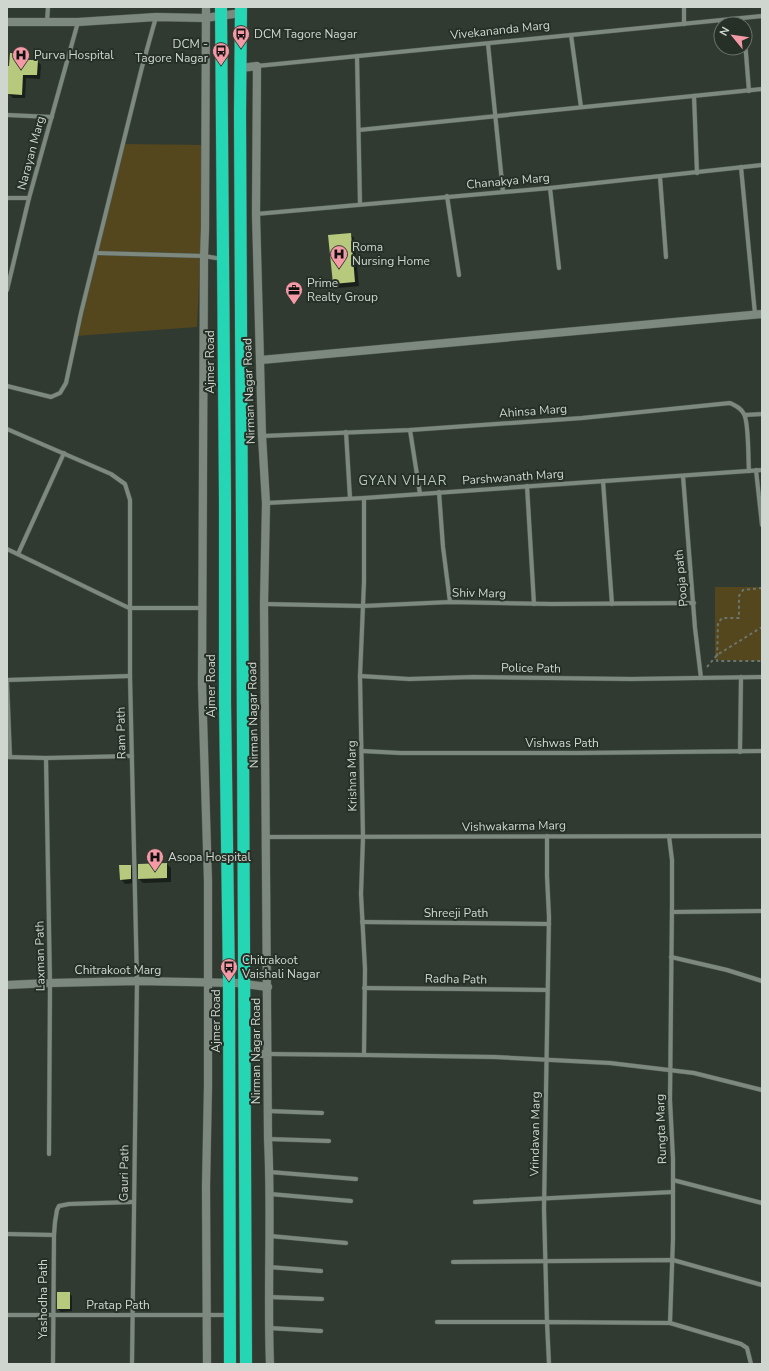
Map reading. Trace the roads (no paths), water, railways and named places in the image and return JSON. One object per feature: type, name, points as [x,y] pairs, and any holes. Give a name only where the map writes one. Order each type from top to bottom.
[{"type":"highway","points":[[241,10],[246,1364]]},
{"type":"highway","name":"Ajmer Road","points":[[221,11],[225,492],[225,702],[229,982],[230,1364]]},
{"type":"street","points":[[47,22],[48,7]]},
{"type":"street","points":[[206,7],[202,684],[208,881],[208,1086],[206,1187],[207,1364]]},
{"type":"street","points":[[684,7],[684,24]]},
{"type":"street","points":[[7,22],[78,22],[156,17],[205,18],[221,11],[241,10]]},
{"type":"street","points":[[7,386],[51,397],[60,393],[66,383],[81,313],[142,67],[156,17]]},
{"type":"street","name":"Vivekananda Marg","points":[[241,68],[713,21]]},
{"type":"street","name":"Narayan Marg","points":[[7,290],[9,275],[29,198],[78,22]]},
{"type":"street","points":[[571,35],[581,107]]},
{"type":"street","points":[[488,44],[503,192]]},
{"type":"street","points":[[358,56],[360,204]]},
{"type":"street","points":[[746,56],[749,91]]},
{"type":"street","name":"Nirman Nagar Road","points":[[257,66],[256,214],[262,436],[266,503],[264,604],[268,1139],[270,1172],[270,1364]]},
{"type":"street","points":[[359,130],[762,89]]},
{"type":"street","points":[[694,96],[697,172]]},
{"type":"street","points":[[7,115],[52,117]]},
{"type":"street","name":"Chanakya Marg","points":[[256,214],[550,188],[762,165]]},
{"type":"street","points":[[260,360],[759,314],[741,168]]},
{"type":"street","points":[[660,177],[666,257]]},
{"type":"street","points":[[550,188],[559,268]]},
{"type":"street","points":[[447,196],[459,275]]},
{"type":"street","points":[[7,198],[29,198]]},
{"type":"street","points":[[96,253],[204,256],[223,259]]},
{"type":"street","name":"Ahinsa Marg","points":[[262,436],[410,430],[582,418],[730,403],[740,408],[745,415]]},
{"type":"street","points":[[749,471],[747,424],[745,415],[762,414]]},
{"type":"street","points":[[7,429],[64,453],[18,554]]},
{"type":"street","points":[[410,430],[420,494]]},
{"type":"street","points":[[346,432],[350,498]]},
{"type":"street","name":"Ram Path","points":[[64,453],[111,474],[125,484],[130,500],[129,608],[137,981]]},
{"type":"street","points":[[756,470],[762,525]]},
{"type":"street","name":"Parshwanath Marg","points":[[266,503],[364,498],[762,470]]},
{"type":"street","name":"Pooja path","points":[[683,476],[695,628],[701,676]]},
{"type":"street","points":[[603,481],[612,604]]},
{"type":"street","points":[[527,486],[534,604]]},
{"type":"street","points":[[438,492],[450,602]]},
{"type":"street","name":"Krishna Marg","points":[[364,498],[363,606],[360,676],[363,838],[361,894],[365,969],[364,1055]]},
{"type":"street","points":[[7,549],[129,608],[203,608]]},
{"type":"street","name":"Shiv Marg","points":[[264,604],[363,606],[450,602],[534,604],[694,603]]},
{"type":"street","points":[[130,676],[7,680],[8,757],[46,758],[132,756]]},
{"type":"street","name":"Police Path","points":[[360,676],[409,679],[474,677],[631,679],[701,676],[762,677]]},
{"type":"street","points":[[740,752],[741,677]]},
{"type":"street","name":"Vishwas Path","points":[[362,751],[401,753],[577,754],[762,751]]},
{"type":"street","name":"Laxman Path","points":[[46,758],[50,982],[49,1154]]},
{"type":"street","name":"Vrindavan Marg","points":[[547,836],[549,924],[544,1198],[548,1364]]},
{"type":"street","name":"Rungta Marg","points":[[669,836],[672,860],[670,1100],[673,1180],[673,1260],[670,1323]]},
{"type":"street","name":"Vishwakarma Marg","points":[[266,837],[762,836]]},
{"type":"street","points":[[672,912],[762,912]]},
{"type":"street","name":"Shreeji Path","points":[[362,922],[549,924]]},
{"type":"street","points":[[671,957],[726,970],[762,981]]},
{"type":"street","name":"Chitrakoot Marg","points":[[7,985],[50,982],[137,981],[229,982],[268,987]]},
{"type":"street","name":"Gauri Path","points":[[132,1364],[137,981]]},
{"type":"street","name":"Radha Path","points":[[364,988],[547,990]]},
{"type":"street","points":[[244,1054],[364,1055],[610,1063],[694,1073],[762,1090]]},
{"type":"street","points":[[268,1111],[322,1113]]},
{"type":"street","points":[[268,1139],[329,1141]]},
{"type":"street","points":[[270,1172],[356,1179]]},
{"type":"street","points":[[673,1180],[762,1203]]},
{"type":"street","points":[[475,1202],[673,1192]]},
{"type":"street","points":[[270,1194],[351,1200]]},
{"type":"street","name":"Yashodha Path","points":[[53,1364],[54,1235],[55,1222],[59,1206],[69,1204],[133,1202]]},
{"type":"street","points":[[7,1234],[54,1235]]},
{"type":"street","points":[[270,1236],[346,1243]]},
{"type":"street","points":[[453,1262],[673,1260],[762,1285]]},
{"type":"street","points":[[269,1267],[321,1271]]},
{"type":"street","points":[[269,1297],[322,1299]]},
{"type":"street","name":"Pratap Path","points":[[7,1315],[230,1315]]},
{"type":"street","points":[[437,1322],[670,1323],[741,1344],[747,1348],[750,1354],[751,1364]]},
{"type":"street","points":[[269,1328],[321,1331]]},
{"type":"place","name":"DCM Tagore Nagar","points":[[241,49]]},
{"type":"place","name":"DCM - Tagore Nagar","points":[[221,66]]},
{"type":"place","name":"Purva Hospital","points":[[21,70]]},
{"type":"place","name":"Roma Nursing Home","points":[[339,269]]},
{"type":"place","name":"Prime Realty Group","points":[[294,305]]},
{"type":"place","name":"Asopa Hospital","points":[[155,872]]},
{"type":"place","name":"Chitrakoot Vaishali Nagar","points":[[229,982]]},
{"type":"district","name":"GYAN VIHAR","points":[[403,481]]}]
